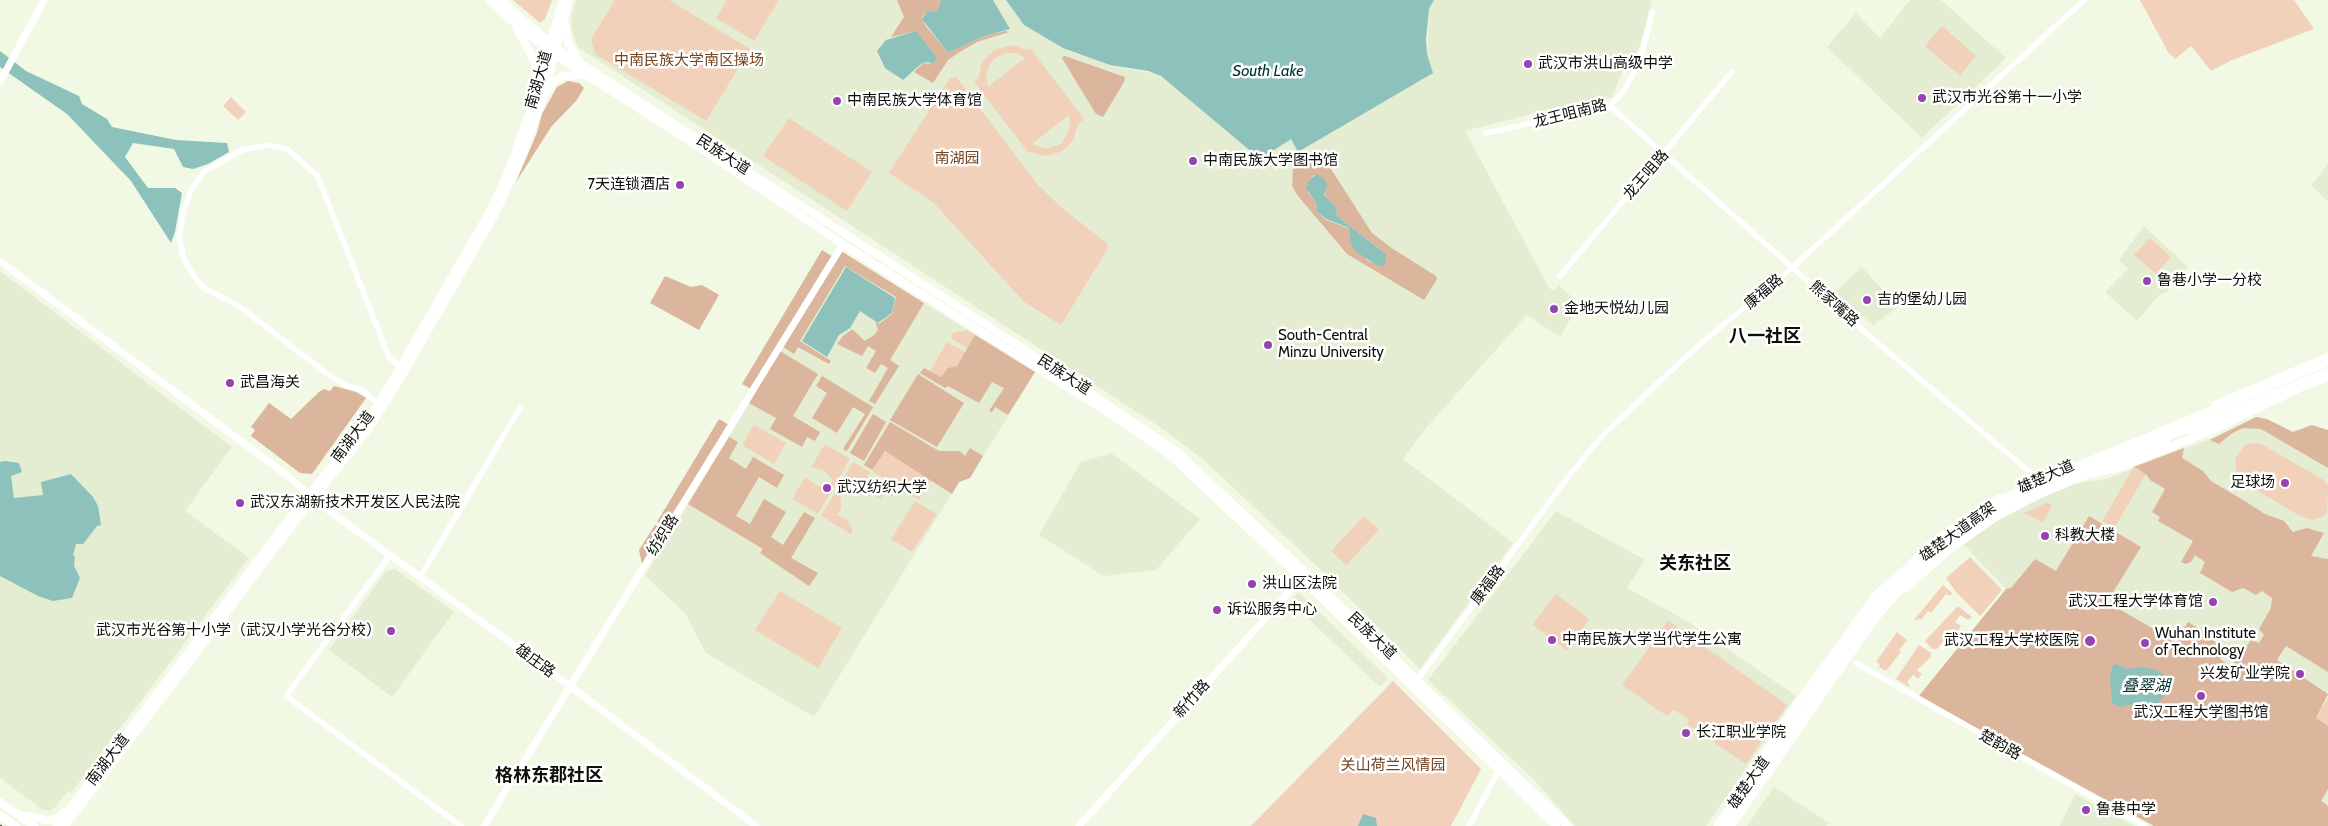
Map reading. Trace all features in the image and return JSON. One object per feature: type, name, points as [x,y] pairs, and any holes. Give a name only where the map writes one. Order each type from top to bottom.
[{"type":"main road","points":[[0,82],[44,0]]},
{"type":"main road","name":"民族大道","points":[[490,0],[512,21],[585,75],[702,149],[843,244],[1160,448],[1190,472],[1304,575],[1417,680],[1568,826]]},
{"type":"main road","name":"民族大道","points":[[500,0],[551,49],[581,64],[1161,440],[1194,467],[1556,826]]},
{"type":"main road","name":"南湖大道","points":[[67,824],[380,406],[507,191],[542,98],[563,0]]},
{"type":"main road","name":"南湖大道","points":[[402,369],[501,189],[518,148],[540,79],[569,0]]},
{"type":"main road","points":[[564,17],[568,41],[581,64]]},
{"type":"main road","points":[[512,21],[534,58],[540,79]]},
{"type":"main road","points":[[542,98],[558,78],[567,75],[585,75]]},
{"type":"main road","name":"纺织路","points":[[484,826],[843,244]]},
{"type":"main road","name":"雄庄路","points":[[0,261],[289,477],[311,497],[570,686],[756,826]]},
{"type":"main road","name":"雄楚大道","points":[[1719,826],[1868,612],[1924,551],[1955,526],[1982,508],[2038,479],[2328,357]]},
{"type":"main road","name":"雄楚大道高架","points":[[1723,826],[1869,615],[1907,572],[1932,549],[1968,521],[2009,496],[2035,484],[2328,362]]},
{"type":"main road","points":[[2091,474],[2118,468],[2215,430],[2328,372]]},
{"type":"main road","name":"雄楚大道高架","points":[[1731,826],[1874,620],[1914,573],[1942,549],[2009,505],[2047,486],[2328,372]]},
{"type":"main road","name":"雄楚大道","points":[[1735,826],[1867,634],[1894,600],[1943,554],[1989,521],[2038,495],[2181,435],[2328,377]]},
{"type":"main road","name":"南湖大道","points":[[58,826],[311,497]]},
{"type":"main road","points":[[1982,508],[1978,513],[1980,521],[1989,521]]},
{"type":"main road","points":[[1719,826],[1753,770],[1876,596],[1897,575],[1932,549]]},
{"type":"main road","name":"新竹路","points":[[1079,826],[1304,575]]},
{"type":"main road","points":[[20,816],[30,816],[48,821],[54,820],[86,789]]},
{"type":"main road","points":[[0,802],[34,826]]},
{"type":"main road","points":[[1,815],[10,826]]},
{"type":"main road","points":[[1,815],[16,826]]},
{"type":"street","name":"康福路","points":[[1417,680],[1571,473],[1603,435],[1692,351],[1793,267],[2084,0]]},
{"type":"street","name":"龙王咀南路","points":[[1486,133],[1610,106],[1623,92],[1640,62],[1652,12]]},
{"type":"street","name":"龙王咀路","points":[[1559,277],[1732,72]]},
{"type":"street","name":"熊家嘴路","points":[[1610,106],[1874,340],[2038,479]]},
{"type":"street","points":[[380,406],[362,390],[347,386],[330,376],[239,306],[204,288],[194,276],[184,260],[179,237],[184,209],[192,188],[204,172],[242,150],[269,145],[288,149],[317,175],[390,357],[402,369]]},
{"type":"street","points":[[420,576],[520,408]]},
{"type":"street","points":[[390,555],[286,696],[461,826]]},
{"type":"street","name":"楚韵路","points":[[1856,663],[2144,826]]},
{"type":"street","points":[[1469,826],[1498,770]]},
{"type":"shaded area","name":"South-Central Minzu University","points":[[576,0],[1006,0],[1024,25],[1110,65],[1157,74],[1270,151],[1291,139],[1298,151],[1427,54],[1429,9],[1434,0],[1649,0],[1652,4],[1641,42],[1636,55],[1630,53],[1612,97],[1554,108],[1465,131],[1549,288],[1554,291],[1559,285],[1579,304],[1560,337],[1527,315],[1426,428],[1403,459],[1513,543],[1420,669],[1321,570],[1206,462],[1166,431],[578,47],[571,28]]},
{"type":"shaded area","points":[[897,0],[941,0],[937,12],[927,12],[922,17],[925,25],[948,53],[979,38],[1005,31],[1009,32],[977,42],[958,53],[948,60],[933,83],[914,72],[923,63],[932,64],[916,31],[891,37],[904,17]]},
{"type":"shaded area","name":"武汉市光谷第十一小学","points":[[1910,0],[1941,0],[2006,58],[1922,138],[1827,47],[1856,13],[1880,38]]},
{"type":"shaded area","points":[[1065,56],[1125,77],[1124,82],[1103,117],[1096,114],[1063,60],[1062,57]]},
{"type":"shaded area","points":[[568,81],[579,83],[584,88],[576,101],[551,127],[516,182],[537,133],[542,114],[557,87]]},
{"type":"shaded area","points":[[1319,153],[1322,155],[1372,233],[1393,249],[1436,276],[1437,279],[1424,300],[1347,254],[1298,196],[1292,186],[1293,169]],"holes":[[[1314,175],[1326,189],[1325,196],[1336,207],[1337,216],[1385,253],[1379,266],[1367,260],[1350,229],[1326,220],[1317,212],[1316,203],[1308,192],[1309,180]]]},
{"type":"shaded area","points":[[2328,164],[2328,202],[2311,185]]},
{"type":"shaded area","name":"鲁巷小学一分校","points":[[2144,226],[2188,267],[2167,292],[2159,295],[2137,321],[2105,292],[2128,269],[2119,260]]},
{"type":"shaded area","points":[[822,250],[835,258],[753,390],[742,384]]},
{"type":"shaded area","name":"武汉纺织大学","points":[[841,251],[1035,372],[970,478],[959,482],[814,717],[706,653],[685,613],[645,576]]},
{"type":"shaded area","points":[[841,251],[924,303],[890,360],[899,366],[875,404],[869,401],[888,368],[881,364],[875,373],[866,368],[876,351],[868,346],[862,356],[837,344],[852,329],[865,341],[874,335],[878,330],[875,322],[879,324],[892,314],[896,297],[845,266],[800,341],[831,361],[829,364],[798,347],[794,354],[783,347]]},
{"type":"shaded area","name":"吉的堡幼儿园","points":[[1862,267],[1898,307],[1873,325],[1834,293]]},
{"type":"shaded area","points":[[0,271],[232,447],[185,511],[249,558],[71,793],[68,791],[54,808],[49,811],[43,810],[0,778]]},
{"type":"shaded area","points":[[665,276],[691,287],[702,285],[719,295],[699,330],[650,303]]},
{"type":"shaded area","points":[[975,335],[1035,372],[1008,415],[995,407],[992,412],[989,411],[1004,388],[992,382],[979,403],[948,386],[945,388],[920,373],[924,368],[941,377],[948,368],[957,366]]},
{"type":"shaded area","points":[[780,351],[818,374],[793,416],[820,432],[815,441],[807,437],[802,447],[770,429],[776,418],[749,403]]},
{"type":"shaded area","points":[[918,374],[964,403],[937,447],[890,420]]},
{"type":"shaded area","points":[[822,376],[873,407],[847,451],[843,449],[865,414],[853,407],[837,433],[812,418],[827,393],[816,386]]},
{"type":"shaded area","points":[[334,386],[356,392],[366,398],[312,474],[300,473],[251,436],[255,430],[251,427],[269,403],[291,419],[319,392],[324,389],[330,391]]},
{"type":"shaded area","points":[[873,414],[886,422],[864,461],[850,453]]},
{"type":"shaded area","name":"Wuhan Institute of Technology","points":[[2256,417],[2328,459],[2328,826],[2154,826],[1918,697],[2006,589],[1964,545],[1984,528],[2045,495],[2073,484],[2106,479],[2210,439]]},
{"type":"shaded area","points":[[2256,417],[2267,419],[2293,432],[2312,425],[2328,430],[2328,468],[2261,429],[2243,428],[2231,434],[2219,444],[2210,440]]},
{"type":"shaded area","points":[[719,419],[731,426],[668,528],[657,522]]},
{"type":"shaded area","points":[[890,422],[939,451],[960,451],[965,456],[970,448],[983,456],[970,478],[959,482],[952,494],[885,451],[872,470],[864,465]]},
{"type":"shaded area","points":[[729,437],[738,442],[729,458],[746,469],[753,457],[784,475],[777,488],[759,477],[736,516],[750,524],[764,499],[786,512],[771,537],[783,545],[804,512],[815,518],[791,558],[818,573],[809,586],[760,553],[763,549],[688,504]]},
{"type":"shaded area","name":"Wuhan Institute of Technology","points":[[2184,448],[2182,458],[2203,471],[2211,481],[2265,514],[2284,521],[2293,532],[2307,528],[2324,533],[2311,556],[2328,559],[2328,672],[2286,646],[2277,660],[2328,694],[2316,718],[2328,726],[2328,789],[2321,801],[2328,806],[2328,826],[2154,826],[1918,697],[2006,589],[2011,588],[2035,559],[2056,571],[2089,516],[2141,547],[2107,602],[2176,642],[2188,622],[2208,634],[2224,652],[2220,659],[2231,667],[2251,640],[2259,643],[2264,635],[2259,629],[2271,608],[2272,598],[2262,591],[2256,595],[2243,588],[2232,592],[2200,573],[2205,562],[2195,555],[2191,562],[2185,564],[2181,562],[2193,541],[2158,521],[2160,517],[2152,512],[2165,489],[2150,480],[2146,474],[2134,467],[2131,468]]},
{"type":"shaded area","points":[[1111,453],[1200,519],[1156,570],[1104,576],[1039,535],[1081,462]]},
{"type":"shaded area","points":[[1556,511],[1645,560],[1627,588],[1687,621],[1796,696],[1706,826],[1575,826],[1534,780],[1428,680]]},
{"type":"shaded area","points":[[655,525],[666,531],[643,569],[639,550]]},
{"type":"shaded area","name":"武汉市光谷第十小学（武汉小学光谷分校）","points":[[395,569],[454,612],[392,697],[329,650],[386,571]]},
{"type":"shaded area","points":[[1298,592],[1388,678],[1380,687],[1290,601]]},
{"type":"shaded area","points":[[1774,787],[1829,823],[1826,826],[1747,826]]},
{"type":"shaded area","name":"鲁巷中学","points":[[2075,794],[2134,826],[2060,826]]},
{"type":"green space","points":[[513,0],[552,0],[545,19],[540,23]]},
{"type":"green space","name":"中南民族大学南区操场","points":[[615,0],[669,0],[750,49],[706,121],[595,54],[591,39]]},
{"type":"green space","points":[[727,0],[779,0],[754,41],[716,18]]},
{"type":"green space","points":[[2140,0],[2294,0],[2314,29],[2232,60],[2211,71],[2191,46],[2175,59],[2168,52]]},
{"type":"green space","points":[[1942,26],[1976,56],[1960,76],[1925,46]]},
{"type":"green space","points":[[1012,45],[1027,50],[1030,48],[1084,119],[1078,124],[1073,141],[1061,152],[1045,156],[1028,152],[974,82],[979,78],[981,65],[987,56],[996,49]],"holes":[[[1007,53],[1016,53],[1025,58],[988,87],[986,76],[990,64],[995,58]],[[1069,115],[1070,129],[1061,144],[1045,149],[1032,144]]]},
{"type":"green space","name":"南湖园","points":[[956,77],[1038,185],[1063,209],[1107,243],[1108,248],[1061,325],[1024,302],[933,202],[889,173],[950,78]]},
{"type":"green space","points":[[231,97],[246,112],[238,120],[223,106]]},
{"type":"green space","points":[[789,118],[872,172],[847,211],[763,156]]},
{"type":"green space","points":[[2150,238],[2171,257],[2156,274],[2134,255]]},
{"type":"green space","points":[[967,330],[975,335],[967,348],[951,338],[953,333]]},
{"type":"green space","points":[[947,342],[965,352],[957,366],[941,378],[930,371]]},
{"type":"green space","points":[[754,425],[786,443],[774,464],[742,445]]},
{"type":"green space","name":"足球场","points":[[2250,443],[2261,444],[2322,479],[2328,485],[2327,514],[2314,520],[2300,516],[2241,481],[2236,472],[2235,458],[2244,446]]},
{"type":"green space","points":[[825,444],[850,459],[818,514],[792,499],[805,477],[816,485],[829,488],[833,481],[824,470],[811,467]]},
{"type":"green space","points":[[884,451],[932,479],[919,500],[872,471]]},
{"type":"green space","points":[[853,462],[870,472],[867,477],[894,492],[891,497],[884,493],[880,499],[871,494],[874,487],[868,484],[869,481],[862,477],[858,483],[853,481],[849,488],[841,483]]},
{"type":"green space","points":[[2134,467],[2146,474],[2114,528],[2102,521]]},
{"type":"green space","points":[[835,493],[841,498],[841,509],[837,515],[846,519],[853,530],[851,534],[821,516]]},
{"type":"green space","points":[[915,501],[937,514],[912,552],[891,539]]},
{"type":"green space","points":[[2048,502],[2052,506],[2043,522],[2024,513]]},
{"type":"green space","points":[[1364,516],[1379,530],[1346,565],[1331,551]]},
{"type":"green space","points":[[1970,557],[2002,590],[1980,616],[1956,592],[1946,578]]},
{"type":"green space","points":[[1943,585],[1952,593],[1950,596],[1946,594],[1931,613],[1928,611],[1922,619],[1914,620]]},
{"type":"green space","points":[[780,591],[842,628],[818,668],[755,630]]},
{"type":"green space","points":[[1556,594],[1589,619],[1567,650],[1532,625]]},
{"type":"green space","points":[[1958,606],[1972,617],[1968,620],[1960,615],[1955,622],[1961,626],[1956,633],[1950,629],[1943,637],[1945,639],[1937,649],[1932,649],[1925,641]]},
{"type":"green space","points":[[1668,621],[1787,705],[1746,764],[1687,724],[1689,719],[1674,710],[1667,716],[1622,685]]},
{"type":"green space","points":[[1897,632],[1907,640],[1899,650],[1901,652],[1886,671],[1879,667],[1880,664],[1876,662]]},
{"type":"green space","points":[[1919,645],[1931,653],[1931,657],[1917,670],[1922,674],[1918,679],[1913,675],[1907,682],[1909,687],[1896,679]]},
{"type":"green space","name":"关山荷兰风情园","points":[[1393,681],[1481,769],[1451,826],[1251,826]]},
{"type":"green space","points":[[2328,698],[2328,726],[2316,718]]},
{"type":"water","points":[[941,0],[993,0],[1010,29],[979,38],[948,53],[922,19],[927,12],[937,12]]},
{"type":"water","name":"South Lake","points":[[1006,0],[1434,0],[1429,9],[1426,39],[1427,54],[1433,73],[1298,152],[1291,139],[1260,159],[1161,76],[1148,71],[1110,65],[1063,48],[1024,25]]},
{"type":"water","points":[[916,31],[937,58],[932,64],[928,62],[922,63],[903,80],[885,68],[877,51],[886,40]]},
{"type":"water","points":[[0,51],[26,71],[79,96],[82,104],[107,119],[112,127],[176,140],[227,143],[229,152],[208,164],[193,169],[183,167],[174,149],[133,143],[125,157],[148,188],[175,188],[182,193],[175,232],[171,243],[131,181],[67,114],[0,67]]},
{"type":"water","points":[[1317,174],[1325,180],[1327,187],[1324,195],[1336,207],[1337,216],[1386,254],[1385,266],[1376,265],[1354,250],[1351,244],[1349,228],[1326,219],[1317,212],[1316,203],[1306,188],[1309,180]]},
{"type":"water","points":[[846,267],[895,298],[892,313],[878,323],[860,311],[850,328],[839,335],[827,357],[802,341]]},
{"type":"water","points":[[0,462],[19,463],[22,472],[11,476],[14,498],[43,495],[41,482],[71,474],[93,497],[98,506],[101,525],[97,526],[83,544],[76,544],[73,555],[75,557],[74,566],[80,578],[72,598],[53,601],[38,596],[0,576]]},
{"type":"water","name":"叠翠湖","points":[[2115,664],[2128,669],[2142,667],[2156,670],[2169,678],[2170,684],[2154,711],[2149,710],[2147,705],[2138,703],[2120,707],[2112,703],[2110,677],[2112,667]]},
{"type":"water","points":[[1363,814],[1376,818],[1377,826],[1358,826]]},
{"type":"place","name":"武汉市洪山高级中学","points":[[1528,64]]},
{"type":"place","name":"武汉市光谷第十一小学","points":[[1922,98]]},
{"type":"place","name":"中南民族大学体育馆","points":[[837,101]]},
{"type":"place","name":"中南民族大学图书馆","points":[[1193,161]]},
{"type":"place","name":"7天连锁酒店","points":[[680,185]]},
{"type":"place","name":"鲁巷小学一分校","points":[[2147,281]]},
{"type":"place","name":"吉的堡幼儿园","points":[[1867,300]]},
{"type":"place","name":"金地天悦幼儿园","points":[[1554,309]]},
{"type":"place","name":"South-Central Minzu University","points":[[1268,345]]},
{"type":"place","name":"武昌海关","points":[[230,383]]},
{"type":"place","name":"足球场","points":[[2285,483]]},
{"type":"place","name":"武汉纺织大学","points":[[827,488]]},
{"type":"place","name":"武汉东湖新技术开发区人民法院","points":[[240,503]]},
{"type":"place","name":"科教大楼","points":[[2045,536]]},
{"type":"place","name":"洪山区法院","points":[[1252,584]]},
{"type":"place","name":"武汉工程大学体育馆","points":[[2213,602]]},
{"type":"place","name":"诉讼服务中心","points":[[1217,610]]},
{"type":"place","name":"武汉市光谷第十小学（武汉小学光谷分校）","points":[[391,631]]},
{"type":"place","name":"中南民族大学当代学生公寓","points":[[1552,640]]},
{"type":"place","name":"武汉工程大学校医院","points":[[2090,641]]},
{"type":"place","name":"Wuhan Institute of Technology","points":[[2145,643]]},
{"type":"place","name":"兴发矿业学院","points":[[2300,674]]},
{"type":"place","name":"武汉工程大学图书馆","points":[[2201,696]]},
{"type":"place","name":"长江职业学院","points":[[1686,733]]},
{"type":"place","name":"鲁巷中学","points":[[2086,810]]},
{"type":"district","name":"八一社区","points":[[1765,337]]},
{"type":"district","name":"关东社区","points":[[1695,564]]},
{"type":"district","name":"格林东郡社区","points":[[549,776]]}]
